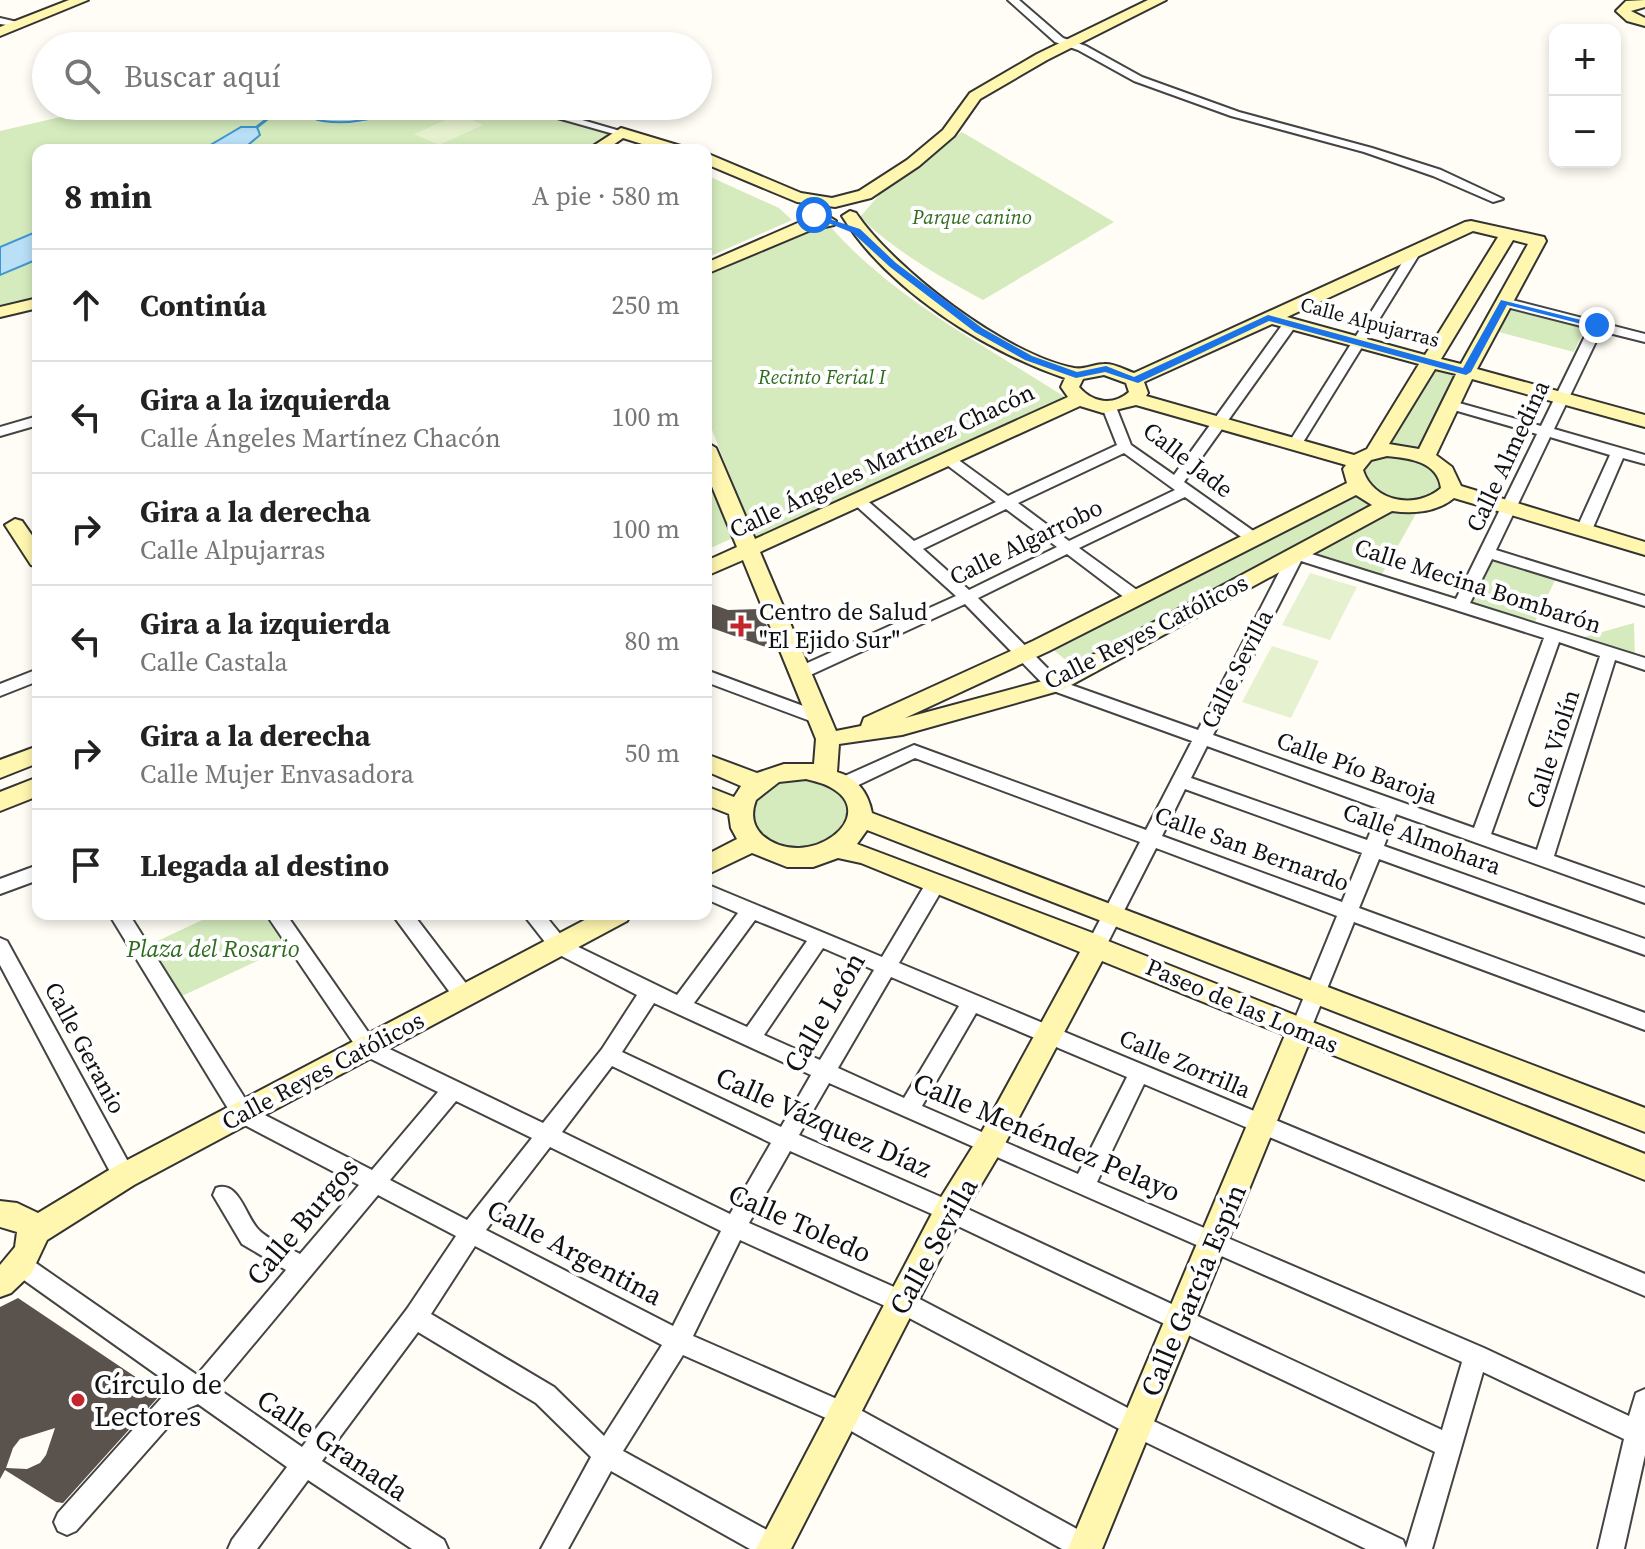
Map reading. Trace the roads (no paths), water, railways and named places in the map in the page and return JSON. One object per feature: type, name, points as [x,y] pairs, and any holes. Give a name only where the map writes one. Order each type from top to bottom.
[{"type":"street","points":[[0,32],[81,0]]},
{"type":"street","points":[[1013,0],[1059,40],[1138,79],[1181,96],[1437,173],[1497,199]]},
{"type":"street","points":[[712,266],[832,216],[949,133],[960,113],[975,96],[1042,57],[1159,0]]},
{"type":"street","points":[[1631,2],[1625,7],[1626,14],[1645,22]]},
{"type":"street","points":[[0,21],[21,24]]},
{"type":"street","points":[[573,120],[658,144]]},
{"type":"street","points":[[604,144],[621,133]]},
{"type":"street","points":[[712,161],[797,197],[832,216],[979,330],[1029,358],[1076,375],[1106,369],[1134,390],[1220,423],[1356,462]]},
{"type":"street","points":[[1076,375],[1070,387],[1080,399],[1109,407],[1134,390],[1268,317],[1471,226],[1538,241],[1466,372],[1425,457]]},
{"type":"street","points":[[1375,452],[1433,362],[1508,235]]},
{"type":"street","points":[[1295,444],[1416,250]]},
{"type":"street","points":[[1504,302],[1645,338]]},
{"type":"street","points":[[0,312],[32,304]]},
{"type":"street","name":"Calle Alpujarras","points":[[1268,317],[1645,421]]},
{"type":"street","name":"Calle Algarrobo","points":[[800,673],[1070,548],[1180,487],[1220,423],[1290,324]]},
{"type":"street","name":"Calle Almedina","points":[[1461,606],[1597,325]]},
{"type":"street","name":"Calle Ángeles Martínez Chacón","points":[[712,566],[1080,399]]},
{"type":"street","points":[[1452,405],[1645,460]]},
{"type":"street","name":"Calle Jade","points":[[1109,407],[1125,447],[1253,538]]},
{"type":"street","points":[[0,432],[32,422]]},
{"type":"street","points":[[911,548],[1125,447]]},
{"type":"street","points":[[1400,451],[1425,457],[1447,472],[1451,482],[1451,490],[1435,504],[1406,507],[1390,504],[1358,486],[1353,469],[1356,462],[1375,452],[1400,451]]},
{"type":"street","points":[[1584,530],[1619,452]]},
{"type":"street","points":[[948,459],[1135,597]]},
{"type":"street","points":[[712,463],[819,718],[835,738],[835,779]]},
{"type":"street","name":"Calle Reyes Católicos","points":[[835,738],[1026,653],[1358,486]]},
{"type":"street","points":[[1451,490],[1645,549]]},
{"type":"street","points":[[858,500],[967,597],[1026,653],[1054,685]]},
{"type":"street","name":"Calle Reyes Católicos","points":[[835,738],[902,727],[1054,685],[1390,504]]},
{"type":"street","points":[[17,525],[32,550]]},
{"type":"street","points":[[1489,553],[1645,601]]},
{"type":"street","name":"Calle Mecina Bombarón","points":[[1296,554],[1645,664]]},
{"type":"street","name":"Calle Sevilla","points":[[774,1549],[949,1211],[990,1144],[1114,913],[1296,554]]},
{"type":"street","points":[[1480,837],[1553,635]]},
{"type":"street","name":"Calle Violín","points":[[1543,860],[1609,653]]},
{"type":"street","points":[[0,690],[32,677]]},
{"type":"street","points":[[712,678],[819,718]]},
{"type":"street","name":"Calle Pío Baroja","points":[[1054,685],[1543,860],[1644,890]]},
{"type":"street","name":"Calle San Bernardo","points":[[835,779],[914,751],[1645,1022]]},
{"type":"street","points":[[0,770],[32,757]]},
{"type":"street","points":[[712,764],[758,783]]},
{"type":"street","points":[[789,771],[835,779],[857,797],[861,818],[849,840],[838,849],[803,858],[767,851],[752,842],[740,821],[740,809],[749,790],[758,783],[789,771]]},
{"type":"street","name":"Calle Almohara","points":[[1181,781],[1645,947]]},
{"type":"street","points":[[0,802],[32,789]]},
{"type":"street","points":[[712,797],[740,809]]},
{"type":"street","points":[[1300,1031],[1391,805]]},
{"type":"street","name":"Paseo de las Lomas","points":[[861,818],[1645,1120]]},
{"type":"street","points":[[712,863],[752,842]]},
{"type":"street","name":"Paseo de las Lomas","points":[[838,849],[866,855],[1097,945],[1300,1031],[1645,1167]]},
{"type":"street","points":[[0,887],[32,874]]},
{"type":"street","name":"Calle León","points":[[554,1549],[606,1455],[678,1341],[735,1227],[936,883]]},
{"type":"street","name":"Calle Zorrilla","points":[[712,894],[1645,1285]]},
{"type":"street","points":[[681,1006],[751,910]]},
{"type":"street","name":"Calle Argentina","points":[[123,920],[243,1114],[678,1341],[844,1414],[1086,1549]]},
{"type":"street","name":"Calle Toledo","points":[[280,920],[368,1048],[735,1227],[902,1302],[1136,1425],[1394,1549]]},
{"type":"street","points":[[407,920],[464,996]]},
{"type":"street","points":[[538,920],[559,946]]},
{"type":"street","name":"Calle Reyes Católicos","points":[[32,1233],[124,1176],[607,920]]},
{"type":"street","points":[[751,1038],[819,939]]},
{"type":"street","name":"Calle Geranio","points":[[0,946],[124,1176]]},
{"type":"street","name":"Calle Menéndez Pelayo","points":[[559,946],[650,992],[908,1110],[1476,1356],[1642,1435]]},
{"type":"street","points":[[241,1549],[415,1317],[472,1231],[609,1055],[650,992]]},
{"type":"street","points":[[908,1110],[972,1002]]},
{"type":"street","name":"Calle García Espín","points":[[1086,1549],[1300,1031]]},
{"type":"street","name":"Calle Vázquez Díaz","points":[[609,1055],[1450,1446]]},
{"type":"street","points":[[1084,1185],[1139,1073]]},
{"type":"street","name":"Calle Burgos","points":[[199,1391],[452,1091]]},
{"type":"street","points":[[224,1195],[250,1237],[303,1268]]},
{"type":"street","points":[[0,1214],[19,1217],[32,1233],[29,1255],[11,1275]]},
{"type":"street","name":"Calle Granada","points":[[11,1275],[199,1391],[435,1549]]},
{"type":"street","points":[[415,1317],[545,1395],[606,1455],[774,1549]]},
{"type":"street","points":[[1419,1549],[1476,1356]]},
{"type":"street","points":[[67,1522],[173,1403],[199,1391]]},
{"type":"street","points":[[1611,1549],[1642,1435],[1645,1401]]},
{"type":"water","points":[[320,120],[366,120],[353,122]]},
{"type":"water","points":[[241,127],[257,127],[260,135],[249,144],[212,144]]},
{"type":"water","points":[[32,234],[32,262],[0,275],[0,247]]},
{"type":"waterway","points":[[257,127],[266,120]]},
{"type":"place","name":"Centro de Salud \"El Ejido Sur\"","points":[[741,626]]},
{"type":"place","name":"Círculo de Lectores","points":[[78,1400]]},
{"type":"park label","name":"Parque canino","points":[[972,217]]},
{"type":"park label","name":"Recinto Ferial I","points":[[822,377]]},
{"type":"park label","name":"Plaza del Rosario","points":[[213,949]]}]
